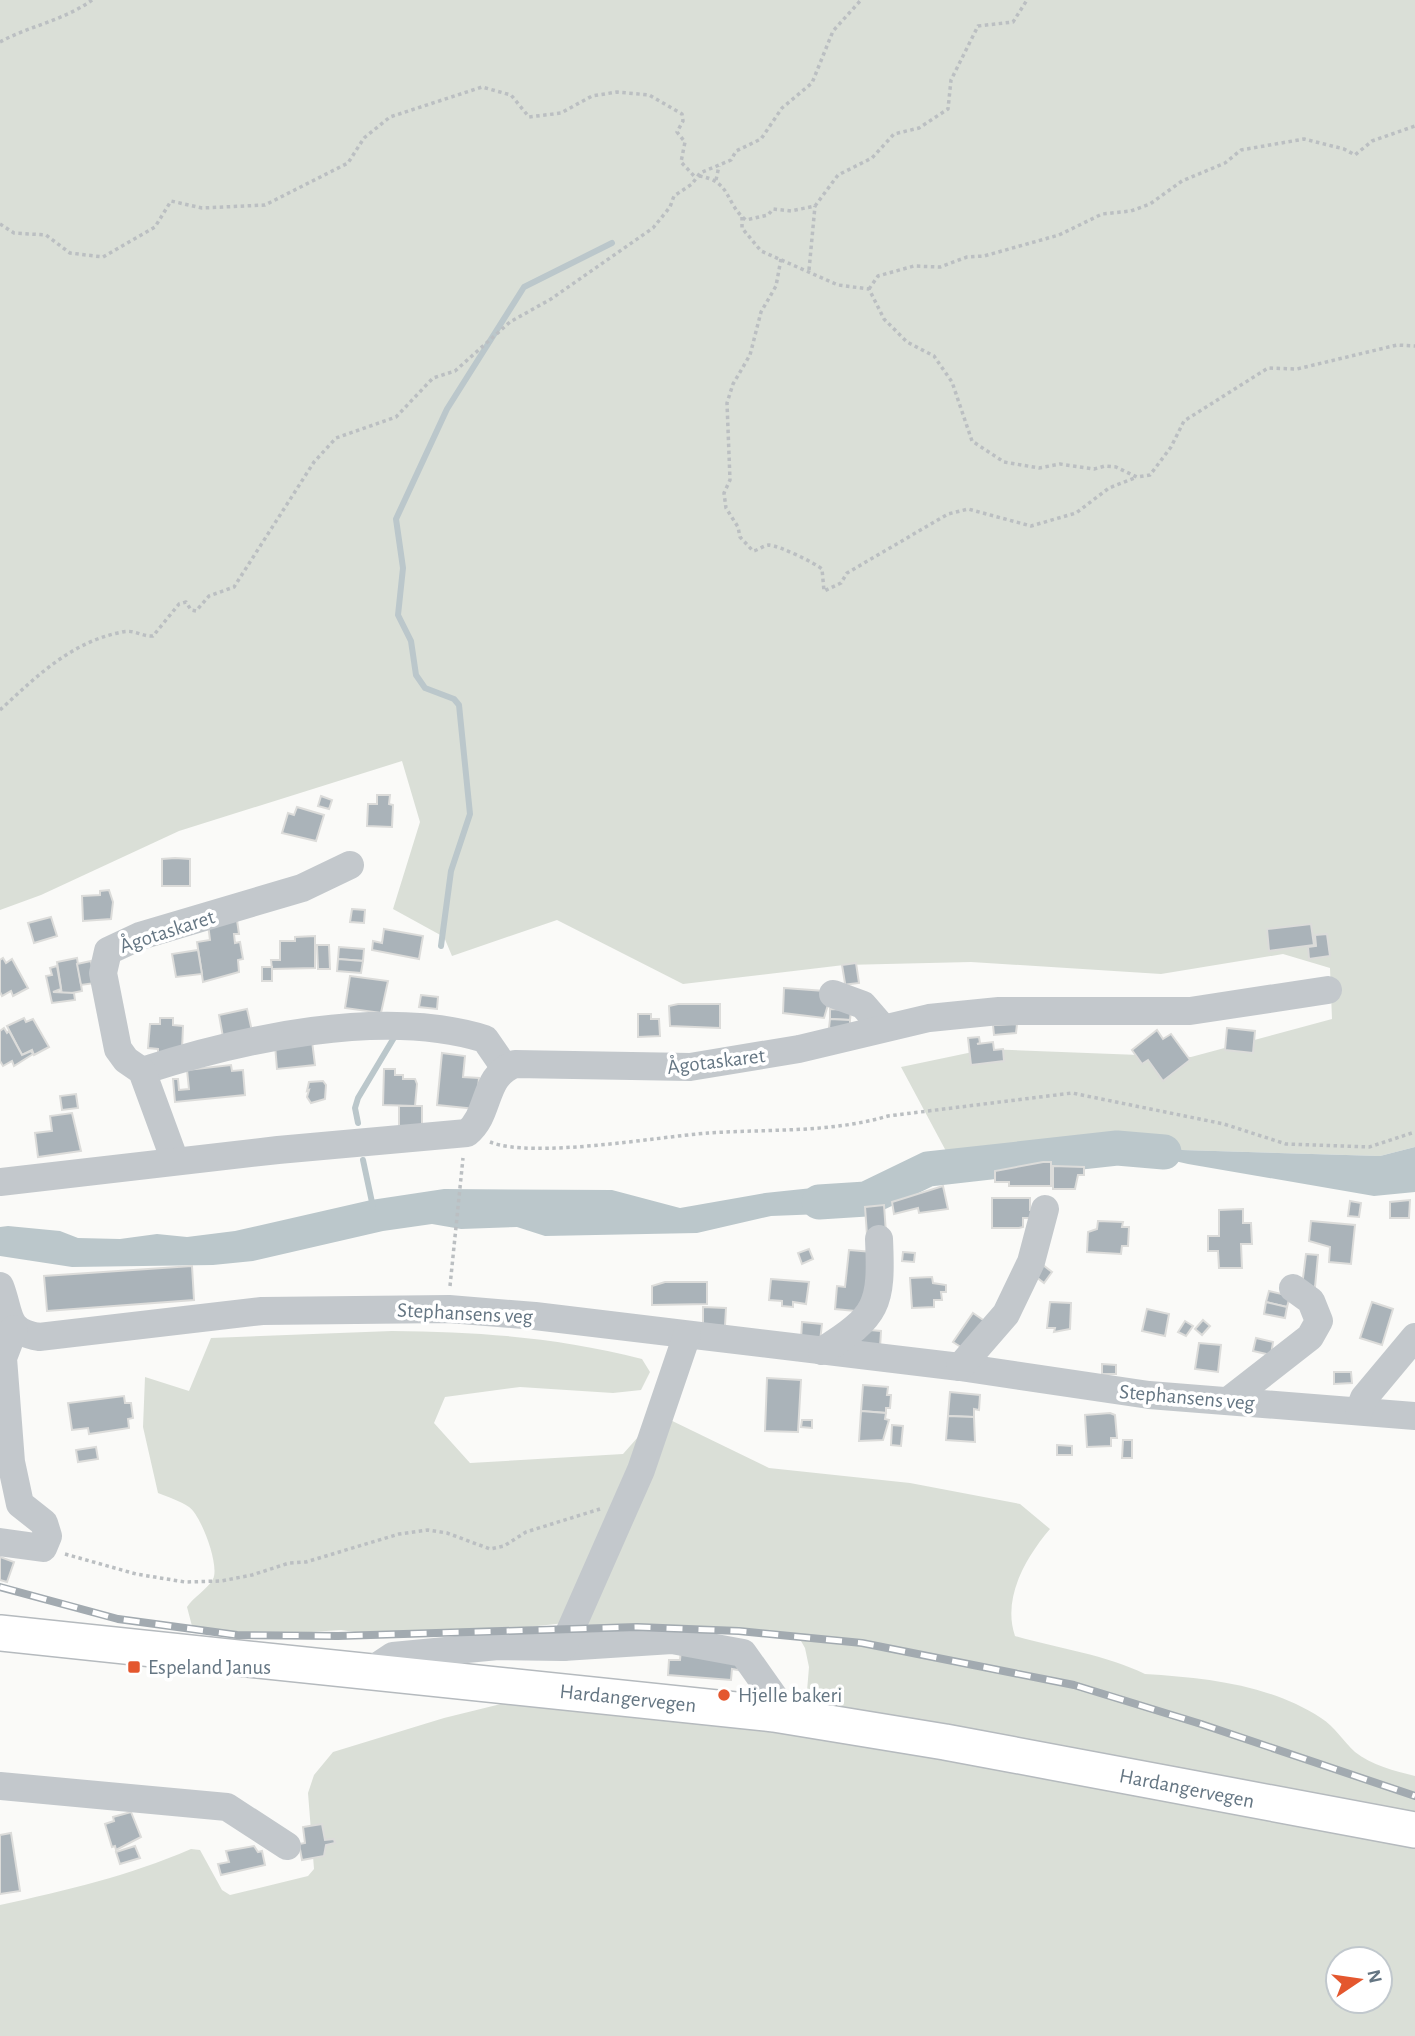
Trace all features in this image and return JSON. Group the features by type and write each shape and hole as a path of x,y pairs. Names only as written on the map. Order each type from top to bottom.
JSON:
{"main road":[{"name":"Hardangervegen","path":"0,1633 774,1714 945,1742 1415,1830"}],"street":[{"name":"Ågotaskaret","path":"175,1161 142,1071 126,1060 118,1049 103,973 108,951 140,936 302,888 350,865"},
{"name":"Ågotaskaret","path":"505,1068 524,1063 690,1067 799,1049 929,1018 999,1011 1109,1014 1190,1012 1328,990"},
{"path":"833,994 863,1005 883,1028"},
{"name":"Ågotaskaret","path":"1109,1014 1122,1023 1158,1026"},
{"path":"0,1182 175,1161 467,1133 475,1127 492,1083 505,1068 485,1040 405,1026 268,1037 202,1051 142,1071"},
{"path":"960,1367 1006,1314 1031,1262 1045,1209"},
{"path":"822,1351 870,1317 878,1295 879,1239"},
{"path":"0,1286 15,1329 3,1358 12,1462 19,1504 44,1523 48,1536 43,1548 0,1542"},
{"path":"1228,1401 1310,1337 1319,1321 1311,1301 1293,1288"},
{"name":"Stephansens veg","path":"15,1329 23,1334 39,1337 262,1311 449,1309 534,1316 960,1367 1126,1393 1415,1416"},
{"path":"563,1647 626,1507 687,1335"},
{"path":"1359,1411 1364,1398 1415,1337"},
{"path":"369,1672 393,1656 498,1646 563,1647 672,1640 743,1653 777,1701 774,1714"},
{"path":"0,1786 227,1807 287,1846"}],"path":[{"path":"0,43 19,31 80,8 92,0"},
{"path":"0,710 55,659 80,646 123,631 153,636 180,604 186,602 191,610 196,611 209,596 234,587 314,462 336,438 396,417 433,378 455,371 510,322 551,299 653,228 670,207 674,196 697,177 731,160 736,151 761,139 782,108 812,83 833,31 861,0"},
{"path":"809,271 816,206 838,175 872,158 894,134 919,128 948,109 951,80 978,26 1013,22 1027,0"},
{"path":"0,224 14,233 46,235 70,253 103,257 155,227 171,201 202,208 265,205 348,163 364,138 390,117 482,87 511,95 528,117 561,113 592,96 617,92 649,95 682,114 683,121 677,132 685,142 681,162 697,177 716,180 727,190 742,217 742,228 751,243 761,251 838,285 869,289"},
{"path":"869,289 878,276 908,267 940,267 967,257 984,256 1059,235 1102,214 1130,211 1150,204 1182,181 1225,163 1241,150 1304,139 1344,149 1354,155 1372,141 1415,126"},
{"path":"716,180 719,166"},
{"path":"742,217 746,220 768,215 773,209 790,211 816,206"},
{"path":"780,259 776,286 761,312 750,355 733,384 727,403 730,480 724,493 726,508 746,547 758,550 769,545 794,552 810,565 818,565 822,569 824,591 841,583 847,573 948,514 968,509 1031,526 1076,513 1109,488 1150,475 1171,447 1184,421 1268,368 1297,369 1397,345 1415,346"},
{"path":"869,289 884,319 907,342 934,356 946,374 972,441 1004,462 1039,468 1060,464 1094,469 1116,467 1137,477"},
{"path":"449,1309 458,1185 467,1133 502,1147 562,1147 698,1134 859,1124 914,1112 1072,1093 1224,1124 1286,1144 1369,1147 1415,1132"},
{"path":"43,1548 136,1574 185,1582 221,1581 319,1558 400,1534 428,1530 490,1549 504,1546 526,1532 583,1514 626,1507"}],"shaded area":[{"path":"0,0 1415,0 1415,1147 1380,1156 1117,1148 954,1166 901,1067 987,1049 1191,1057 1332,1019 1330,968 1283,954 1161,974 971,962 844,965 683,984 557,920 452,956 444,937 393,909 420,822 402,761 179,831 41,895 0,910"},
{"path":"1415,1147 1415,1192 1374,1196 1188,1164 1117,1148 1380,1156"},
{"path":"841,1185 866,1199 846,1209 822,1214 771,1216 697,1233 545,1236 517,1227 461,1229 432,1224 383,1231 253,1261 213,1265 72,1267 0,1256 0,1227 60,1231 78,1238 120,1239 157,1234 187,1237 235,1231 371,1200 444,1189 612,1190 680,1208 765,1193"},
{"path":"392,1331 487,1334 579,1345 642,1359 650,1372 641,1390 613,1393 520,1387 445,1397 434,1423 470,1463 623,1454 661,1411 660,1415 769,1468 910,1483 1020,1504 1050,1529 1025,1565 1014,1593 1012,1622 1015,1636 1098,1657 1145,1674 1214,1681 1280,1697 1321,1718 1361,1757 1415,1776 1415,2036 0,2036 0,1905 121,1875 191,1849 200,1850 222,1890 230,1895 308,1876 314,1869 308,1793 314,1775 333,1752 444,1718 509,1702 806,1703 809,1667 805,1648 801,1641 783,1632 751,1635 684,1625 623,1631 574,1622 463,1634 389,1637 341,1630 267,1635 200,1632 192,1626 187,1607 213,1579 212,1553 194,1512 182,1503 158,1493 143,1427 145,1377 189,1391 211,1338"}],"building":[{"path":"377,795 390,795 389,804 393,805 392,827 367,826 368,804 377,804"},
{"path":"321,796 332,800 329,809 318,806"},
{"path":"297,807 324,815 316,841 282,833 288,813 294,815"},
{"path":"162,859 190,859 190,886 162,886"},
{"path":"109,890 113,902 111,919 83,921 82,896 100,895 100,891"},
{"path":"352,909 365,910 364,923 350,922"},
{"path":"51,917 57,936 34,943 28,923"},
{"path":"237,920 239,934 234,934 235,943 240,942 243,959 238,960 239,972 203,982 197,942 210,940 208,924"},
{"path":"1311,924 1314,945 1269,951 1267,929"},
{"path":"384,929 423,936 419,959 372,950 373,941 382,943"},
{"path":"1327,934 1330,956 1309,959 1308,947 1316,946 1315,935"},
{"path":"315,936 315,968 272,969 271,960 280,960 280,941 295,941 295,937"},
{"path":"317,945 329,945 330,969 318,969"},
{"path":"339,947 364,949 363,961 338,959"},
{"path":"198,950 202,974 176,977 172,954"},
{"path":"3,958 6,963 12,959 28,988 13,996 11,991 2,996 0,992 0,960"},
{"path":"77,958 82,991 62,995 57,962"},
{"path":"338,959 363,961 361,973 337,971"},
{"path":"91,961 95,983 81,985 77,964"},
{"path":"856,963 859,983 842,985 845,983 842,965"},
{"path":"57,966 61,989 53,992 74,993 75,1000 52,1003 46,976 52,975 50,968"},
{"path":"262,967 272,967 272,981 262,981"},
{"path":"350,976 388,981 381,1013 345,1008"},
{"path":"784,988 825,991 830,998 824,1018 783,1013"},
{"path":"421,995 438,997 437,1009 419,1007"},
{"path":"720,1004 720,1028 670,1026 669,1006"},
{"path":"247,1009 252,1031 223,1037 219,1015"},
{"path":"830,1009 851,1010 850,1020 830,1019"},
{"path":"638,1014 651,1014 651,1019 659,1019 660,1036 638,1037"},
{"path":"24,1018 26,1022 33,1019 49,1047 34,1055 32,1050 22,1055 7,1026"},
{"path":"160,1018 173,1018 173,1025 183,1026 182,1050 158,1053 158,1049 148,1048 150,1024 160,1024"},
{"path":"830,1019 850,1020 850,1029 829,1028"},
{"path":"1017,1024 1016,1033 994,1035 993,1025"},
{"path":"4,1028 7,1033 9,1031 22,1055 31,1051 33,1054 14,1066 12,1061 3,1066 0,1061 0,1031"},
{"path":"1227,1028 1255,1031 1253,1053 1225,1050"},
{"path":"1157,1030 1163,1039 1171,1034 1190,1060 1163,1081 1148,1060 1142,1064 1132,1050"},
{"path":"979,1037 980,1043 977,1044 993,1042 994,1050 1003,1049 1004,1061 971,1065 968,1038"},
{"path":"312,1041 315,1065 277,1069 275,1045"},
{"path":"442,1053 465,1056 463,1077 479,1078 476,1109 437,1105"},
{"path":"231,1065 232,1071 243,1070 245,1095 175,1102 173,1079 178,1079 179,1090 189,1089 187,1070"},
{"path":"384,1069 395,1069 395,1075 403,1075 403,1079 415,1079 415,1106 383,1105"},
{"path":"323,1081 326,1085 325,1099 311,1103 307,1097 309,1082"},
{"path":"76,1094 78,1108 62,1110 60,1096"},
{"path":"399,1106 422,1106 422,1126 399,1126"},
{"path":"72,1113 81,1151 38,1157 35,1133 52,1131 50,1116"},
{"path":"1051,1162 1051,1186 1009,1186 1009,1182 995,1182 995,1171"},
{"path":"1053,1166 1084,1167 1084,1175 1078,1175 1075,1189 1053,1189"},
{"path":"943,1186 948,1209 919,1213 918,1208 894,1214 892,1202"},
{"path":"992,1198 1030,1198 1030,1210 1035,1210 1030,1218 1023,1218 1023,1227 992,1228"},
{"path":"1410,1200 1409,1218 1390,1218 1390,1202"},
{"path":"1350,1201 1361,1203 1359,1217 1348,1216"},
{"path":"884,1205 886,1233 867,1235 865,1207"},
{"path":"1243,1209 1243,1223 1251,1223 1252,1244 1241,1244 1242,1268 1219,1268 1218,1251 1208,1251 1208,1236 1219,1236 1219,1210"},
{"path":"1098,1221 1123,1222 1122,1227 1129,1227 1128,1246 1122,1246 1121,1254 1087,1252 1088,1232 1097,1229"},
{"path":"1311,1221 1355,1225 1351,1264 1329,1262 1330,1247 1309,1241"},
{"path":"809,1249 813,1259 802,1264 798,1253"},
{"path":"849,1250 873,1252 866,1312 835,1309 837,1286 845,1287"},
{"path":"903,1252 915,1253 914,1262 902,1261"},
{"path":"1306,1254 1318,1255 1315,1287 1302,1286"},
{"path":"1043,1265 1052,1272 1044,1283 1035,1276"},
{"path":"192,1266 194,1300 47,1311 44,1276"},
{"path":"932,1277 933,1283 946,1285 946,1292 941,1292 942,1300 934,1300 934,1307 912,1308 910,1278"},
{"path":"771,1279 809,1282 806,1304 793,1302 793,1307 782,1306 782,1301 769,1300"},
{"path":"665,1282 707,1282 707,1304 652,1305 652,1286"},
{"path":"1269,1291 1290,1296 1287,1307 1266,1302"},
{"path":"1050,1302 1071,1303 1070,1329 1054,1332 1055,1328 1047,1328"},
{"path":"1266,1302 1287,1307 1285,1318 1264,1314"},
{"path":"1372,1302 1393,1309 1382,1345 1360,1338"},
{"path":"703,1307 726,1308 725,1326 703,1325"},
{"path":"1147,1309 1169,1314 1165,1336 1142,1331"},
{"path":"973,1313 986,1322 964,1349 953,1342"},
{"path":"1203,1320 1210,1326 1202,1335 1195,1329"},
{"path":"1185,1321 1193,1326 1186,1336 1178,1332"},
{"path":"802,1322 822,1324 820,1341 801,1339"},
{"path":"870,1330 881,1331 880,1348 861,1346 859,1335"},
{"path":"1256,1338 1273,1342 1271,1355 1253,1351"},
{"path":"1199,1343 1221,1345 1218,1372 1195,1369"},
{"path":"1102,1364 1116,1365 1116,1374 1102,1374"},
{"path":"1334,1372 1351,1372 1352,1383 1334,1384"},
{"path":"767,1378 801,1380 798,1432 765,1431"},
{"path":"863,1385 888,1387 887,1395 891,1395 890,1408 886,1408 886,1413 861,1411"},
{"path":"950,1392 980,1395 979,1410 974,1409 974,1417 948,1416"},
{"path":"124,1396 125,1403 131,1403 133,1418 128,1419 129,1428 89,1434 88,1428 72,1430 68,1403"},
{"path":"861,1411 886,1413 885,1419 889,1420 883,1440 859,1441"},
{"path":"1085,1415 1115,1415 1117,1438 1111,1438 1111,1446 1087,1447"},
{"path":"948,1416 974,1417 975,1442 946,1440"},
{"path":"802,1420 812,1420 812,1428 801,1427"},
{"path":"892,1425 903,1426 901,1446 891,1445"},
{"path":"1123,1440 1132,1440 1132,1458 1122,1458"},
{"path":"1057,1445 1072,1446 1072,1455 1057,1455"},
{"path":"96,1447 98,1459 78,1462 76,1450"},
{"path":"0,1557 14,1562 7,1582 0,1580"},
{"path":"681,1650 739,1654 738,1670 732,1669 731,1680 668,1675 669,1660 680,1660"},
{"path":"131,1812 141,1837 116,1850 115,1846 112,1847 105,1824 114,1821 113,1817"},
{"path":"322,1824 325,1840 334,1839 335,1843 326,1845 324,1856 302,1860 299,1844 305,1843 303,1827"},
{"path":"11,1833 20,1891 0,1894 0,1835"},
{"path":"135,1846 140,1858 120,1864 116,1852"},
{"path":"254,1846 258,1852 262,1851 265,1865 221,1875 218,1864 229,1862 226,1851"}],"waterway":[{"path":"441,946 451,871 470,814 459,705 454,699 425,688 416,675 411,641 398,615 403,568 396,519 447,409 524,287 612,243"},
{"path":"358,1123 355,1108 358,1098 395,1036"},
{"path":"819,1202 866,1199 928,1169 1117,1148 1164,1152"},
{"path":"363,1160 373,1207"}],"railway":[{"path":"0,1587 118,1619 237,1635 338,1636 637,1627 739,1631 862,1643 1074,1685 1201,1724 1415,1796"}],"place":[{"name":"Espeland Janus","path":"134,1667"},
{"name":"Hjelle bakeri","path":"724,1695"}]}
